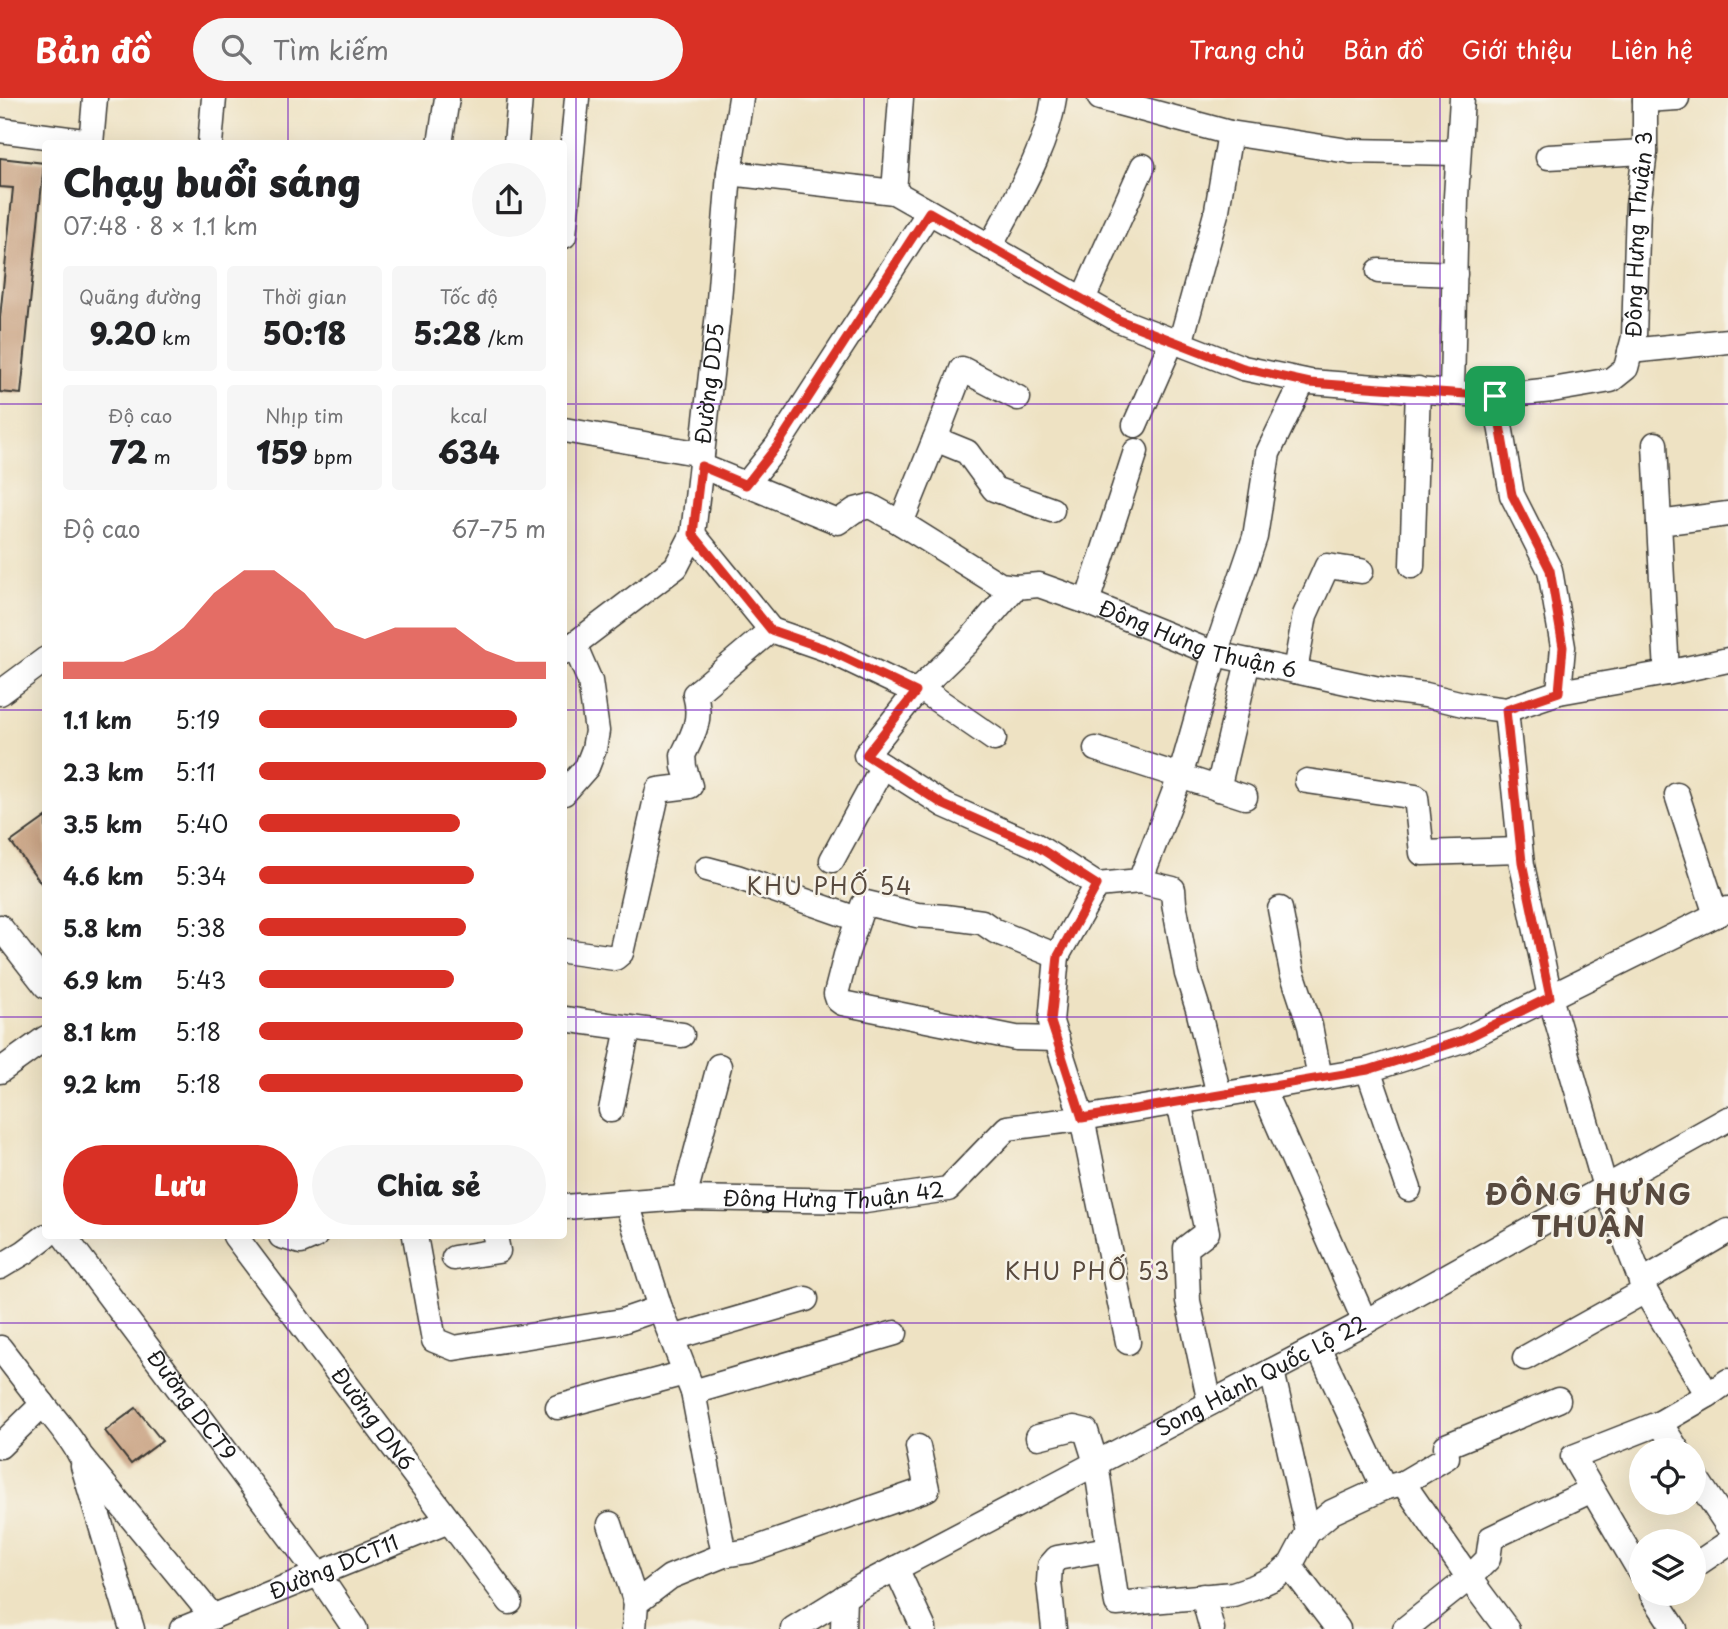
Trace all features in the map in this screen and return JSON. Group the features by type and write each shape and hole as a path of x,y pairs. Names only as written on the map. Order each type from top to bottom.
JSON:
{"street":[{"path":"91,140 95,98"},
{"path":"210,140 214,98"},
{"path":"441,140 447,98"},
{"path":"516,140 520,98"},
{"path":"567,204 577,98"},
{"name":"Đường DD5","path":"569,648 677,567 693,534 718,313 729,173 741,98"},
{"path":"894,192 901,98"},
{"path":"990,247 1031,167 1052,116 1055,98"},
{"path":"1100,98 1230,132 1346,150 1458,153"},
{"path":"1452,393 1456,197 1462,98"},
{"path":"1645,99 1676,98"},
{"name":"Đông Hưng Thuận 3","path":"1628,359 1634,337 1645,99"},
{"path":"0,130 70,140"},
{"path":"1135,425 1176,342 1217,211 1230,132"},
{"path":"1548,157 1644,152"},
{"path":"1083,299 1143,166"},
{"path":"729,173 894,192 1119,320 1243,368 1303,381 1495,396 1611,380 1628,359 1728,341"},
{"path":"746,485 791,426 929,212"},
{"path":"1379,271 1455,274"},
{"path":"901,523 962,369 1018,398"},
{"path":"1140,881 1180,777 1215,654 1255,537 1268,453 1303,381"},
{"path":"1412,566 1418,389"},
{"path":"1495,396 1512,495 1550,570 1563,647 1559,692"},
{"name":"Đông Hưng Thuận 6","path":"567,431 702,460 746,485 838,522 855,510 870,506 1000,585 1039,585 1215,654 1379,689 1506,710 1559,692 1728,660"},
{"path":"936,439 967,452 994,489 1052,510"},
{"path":"1655,444 1667,673"},
{"path":"1087,602 1136,451"},
{"path":"1659,523 1728,514"},
{"path":"693,534 771,630 826,649 918,690 995,738"},
{"path":"1296,671 1305,615 1327,566 1361,571"},
{"path":"832,860 875,760 918,690 968,642 1015,587"},
{"path":"567,951 615,958 621,953 658,790 690,786 683,755 698,719 695,694 771,630"},
{"path":"567,790 587,767 597,731 590,681 569,648"},
{"path":"1218,789 1248,661"},
{"path":"0,693 42,662"},
{"path":"1506,710 1520,850 1550,997 1605,1187 1643,1286 1718,1388 1660,1423 1573,1457 1629,1553"},
{"path":"1096,749 1245,797"},
{"path":"875,760 944,805 1035,845 1097,885 1140,881 1173,888 1186,974 1198,1009 1219,1095"},
{"path":"1307,781 1416,797 1422,853 1520,850"},
{"path":"1677,795 1722,912"},
{"path":"707,869 857,919"},
{"path":"1097,885 1058,956 1051,1022 1082,1118 1128,1342"},
{"path":"1057,1039 1016,1038 842,1003 836,994 857,919 866,903 917,915 982,922 995,931 1058,956"},
{"path":"1280,909 1292,972 1310,1026 1320,1078"},
{"name":"Đông Hưng Thuận 42","path":"567,1207 684,1198 865,1201 948,1189 1007,1128 1368,1070 1463,1040 1722,912"},
{"path":"0,926 42,981"},
{"path":"567,1019 682,1035"},
{"path":"611,1110 628,1028"},
{"path":"0,1071 42,1041"},
{"path":"684,1198 719,1066"},
{"path":"1368,1070 1409,1189"},
{"path":"1262,1088 1365,1322"},
{"path":"1179,1102 1207,1231 1186,1248 1188,1301 1210,1404"},
{"name":"Song Hành Quốc Lộ 22","path":"793,1629 896,1568 1365,1322 1728,1119"},
{"path":"627,1203 660,1308 689,1382 724,1555"},
{"path":"1525,1358 1728,1231"},
{"path":"0,1267 42,1239"},
{"name":"Đường DCT9","path":"66,1239 318,1574 346,1624"},
{"name":"Đường DN6","path":"237,1239 510,1602"},
{"path":"416,1239 434,1340 454,1348 622,1321 660,1308"},
{"path":"454,1258 498,1251 496,1239"},
{"path":"672,1338 806,1299"},
{"path":"558,1407 689,1382 895,1333"},
{"path":"1318,1347 1394,1486 1507,1629"},
{"path":"0,1348 73,1442 196,1625"},
{"path":"1272,1371 1308,1532"},
{"path":"1038,1437 1074,1427 1086,1430 1096,1463 1117,1604 1233,1594 1276,1577 1290,1566 1308,1532 1332,1512 1394,1486 1447,1457 1446,1446 1558,1400"},
{"path":"0,1446 43,1404"},
{"path":"1660,1423 1670,1438"},
{"path":"636,1603 670,1577 724,1555 749,1551 926,1489 918,1447"},
{"path":"80,1455 132,1629"},
{"path":"1405,1629 1469,1578 1488,1559 1491,1538 1592,1490"},
{"path":"1706,1493 1728,1526"},
{"name":"Đường DCT11","path":"196,1625 449,1521"},
{"path":"610,1524 636,1603 634,1629"},
{"path":"1706,1558 1728,1544"},
{"path":"1054,1629 1050,1566 1057,1558 1108,1549"},
{"path":"1290,1566 1338,1629"},
{"path":"896,1568 924,1629"},
{"path":"844,1597 844,1629"},
{"path":"1203,1597 1212,1629"},
{"path":"1661,1606 1675,1629"}],"building":[{"path":"0,158 42,163 21,394 0,392 0,318 13,188 0,187"},
{"path":"42,820 42,885 11,842"},
{"path":"136,1408 162,1441 131,1464 105,1431"}],"district":[{"name":"KHU PHỐ 54","path":"830,887"},
{"name":"ĐÔNG HƯNG THUẬN","path":"1589,1211"},
{"name":"KHU PHỐ 53","path":"1088,1272"}],"route":[{"path":"929,212 1119,320 1243,368 1310,383 1495,396 1512,495 1550,570 1563,647 1559,692 1506,710 1522,862 1550,997 1463,1040 1368,1070 1082,1118 1051,1022 1058,956 1097,885 1035,845 944,805 866,755 916,692 826,649 771,630 693,534 701,466 746,485 777,446 929,212"}]}
